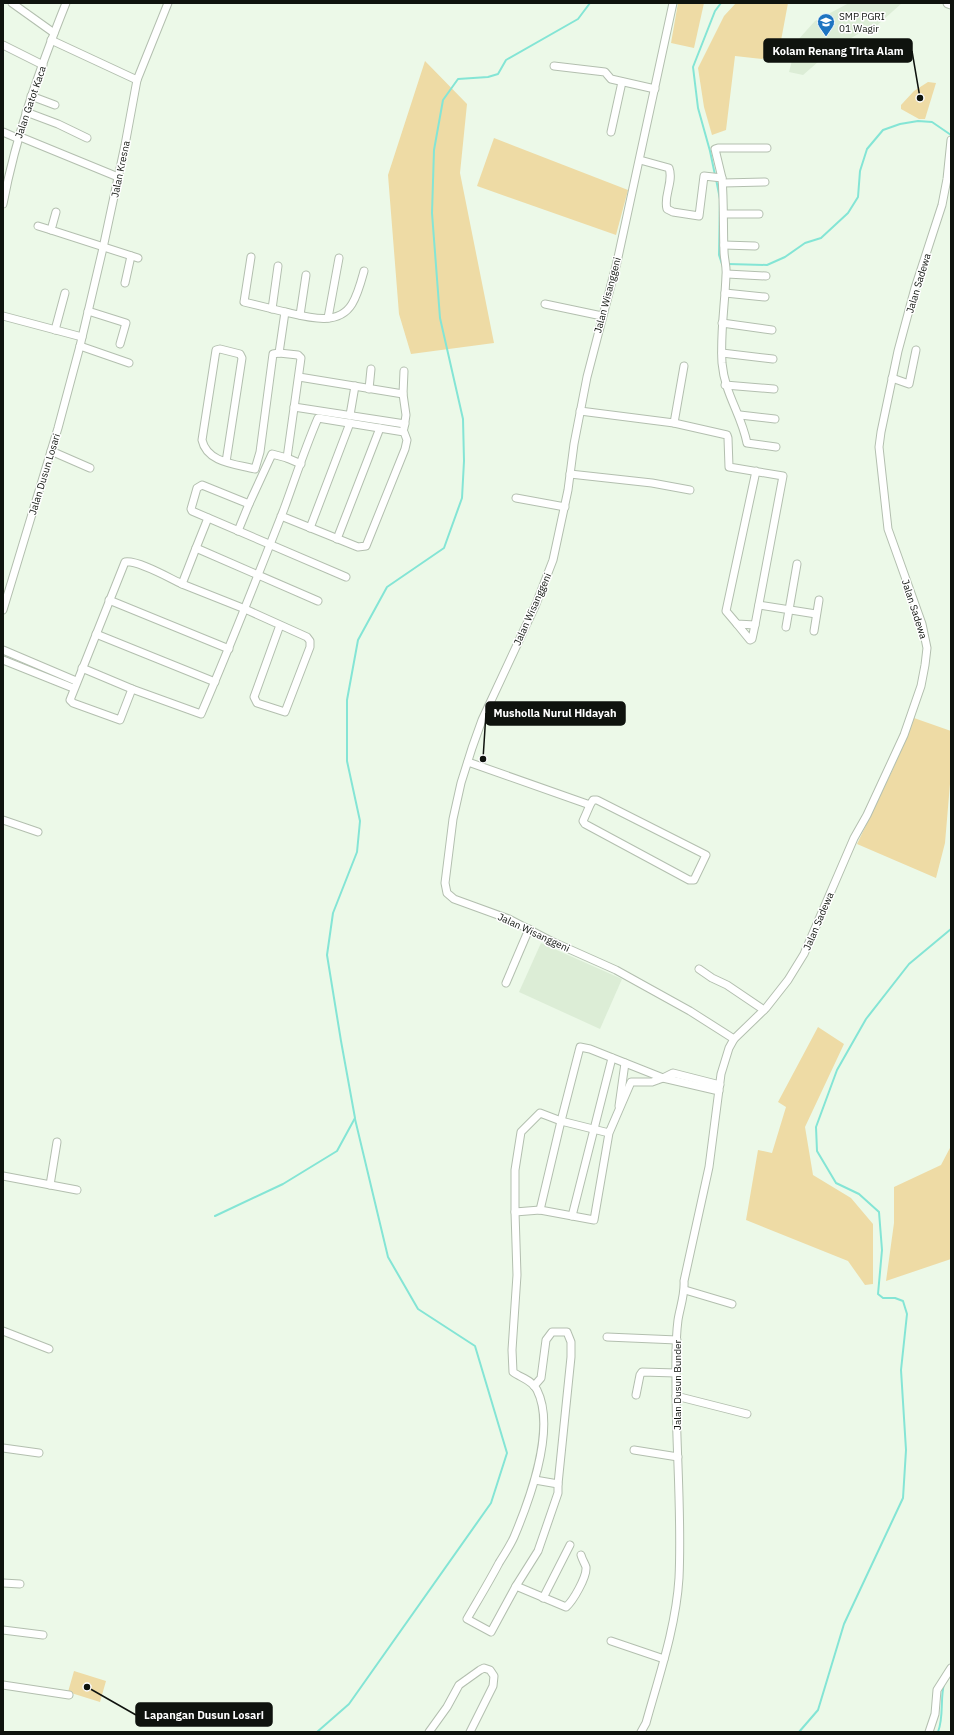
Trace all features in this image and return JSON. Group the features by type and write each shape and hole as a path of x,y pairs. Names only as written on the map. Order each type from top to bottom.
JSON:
{"street":[{"path":"12,3 53,37 137,80"},
{"name":"Jalan Gatot Kaca","path":"3,204 18,137 42,65 66,3"},
{"name":"Jalan Kresna","path":"82,337 118,178 137,80 168,3"},
{"name":"Jalan Wisanggeni","path":"673,3 617,262 591,356 554,560 482,720 468,762 453,819 445,873 445,889 450,897 454,899 493,912 623,974 690,1011 734,1039"},
{"path":"3,45 42,65"},
{"path":"554,66 605,72 610,79 655,89"},
{"path":"611,132 622,82"},
{"path":"31,96 55,105"},
{"path":"26,112 58,124 87,138"},
{"path":"3,132 118,178"},
{"name":"Jalan Sadewa","path":"734,1039 764,1010 788,980 804,954 854,838 867,814 904,735 916,703 925,665 927,648 922,624 894,548 885,509 879,447 892,378 915,288 942,205 951,141"},
{"path":"767,148 715,149 721,180 724,214 724,254 726,271 722,323 722,353 725,385 729,397 740,415 747,443 776,447"},
{"path":"640,160 669,168 671,174 666,204 667,209 672,212 699,216 704,176 721,180 765,182"},
{"path":"51,230 56,212"},
{"path":"724,214 760,214"},
{"path":"38,226 135,257 125,283"},
{"path":"724,246 755,246"},
{"path":"251,257 244,302 319,319 342,314 352,305 364,271"},
{"path":"328,318 338,258"},
{"path":"272,309 278,266"},
{"path":"726,271 766,276"},
{"path":"300,315 306,275"},
{"path":"725,292 765,297"},
{"path":"55,330 65,293"},
{"path":"545,304 602,316"},
{"path":"88,311 126,323 120,344"},
{"path":"278,353 285,312"},
{"path":"3,316 82,337"},
{"path":"722,323 772,330"},
{"name":"Jalan Dusun Losari","path":"3,610 51,451 82,337"},
{"path":"80,346 129,363"},
{"path":"226,462 242,358 240,354 220,348 216,350 202,440 207,452 213,457 226,462 263,472"},
{"path":"892,378 910,384 916,350"},
{"path":"255,469 260,452 273,354 278,353 300,356 299,377 288,458"},
{"path":"722,353 773,359"},
{"path":"674,423 684,366"},
{"path":"370,389 372,369"},
{"path":"281,516 337,540 358,547 366,546 406,445 407,440 404,432 406,404 403,394 404,371"},
{"path":"299,377 403,394"},
{"path":"725,385 774,389"},
{"path":"310,528 350,419 355,386"},
{"path":"294,407 350,419 380,428 404,432"},
{"path":"580,411 674,423 726,435 728,438 729,467 783,476 784,481 755,625 752,639 750,640 726,611 756,472"},
{"path":"740,415 774,419"},
{"path":"82,668 201,714 245,609 318,418 350,419 405,424"},
{"path":"337,540 380,428"},
{"path":"51,451 90,468"},
{"path":"260,452 288,458 301,464"},
{"path":"238,531 272,454"},
{"path":"570,474 652,483 690,490"},
{"path":"249,504 200,485 197,488 191,509 192,511 269,546 346,577"},
{"path":"516,498 565,506"},
{"path":"182,584 208,518"},
{"path":"196,548 318,600"},
{"path":"132,688 120,720 71,702 70,697 124,564 127,562 142,566 182,584 245,609 307,637 310,644 285,712 257,703 254,699 255,692 280,625"},
{"path":"786,627 797,564"},
{"path":"109,600 229,649"},
{"path":"814,631 819,600"},
{"path":"759,605 816,614"},
{"path":"737,624 755,625"},
{"path":"96,634 215,682"},
{"path":"3,650 76,681"},
{"path":"3,660 73,688"},
{"path":"468,762 590,805"},
{"path":"593,800 597,800 706,855 694,880 689,880 585,824 583,821 590,805 593,800"},
{"path":"3,820 38,832"},
{"path":"506,983 529,929"},
{"path":"699,969 712,978 727,985 764,1010"},
{"name":"Jalan Dusun Bunder","path":"641,1732 646,1723 664,1659 675,1610 678,1579 680,1509 676,1374 678,1320 685,1290 684,1281 709,1167 719,1088 726,1056 734,1039"},
{"path":"540,1210 580,1047 664,1078"},
{"path":"572,1216 612,1058"},
{"path":"618,1113 620,1087 625,1063"},
{"path":"620,1087 631,1082 652,1082 664,1078 672,1073 719,1088"},
{"path":"515,1212 540,1210 594,1220 609,1133 631,1082"},
{"path":"534,1386 541,1378 546,1340 552,1332 567,1332 571,1342 572,1357 558,1493 538,1551 516,1586 491,1632 467,1619 514,1538 535,1480 543,1441 544,1412 534,1386 532,1382 519,1377 513,1372 512,1350 518,1275 515,1170 521,1132 540,1113 561,1121 609,1133"},
{"path":"50,1184 57,1142"},
{"path":"3,1176 77,1190"},
{"path":"685,1290 732,1304"},
{"path":"3,1331 48,1349"},
{"path":"607,1338 677,1340"},
{"path":"636,1395 642,1372 676,1374"},
{"path":"676,1396 747,1414"},
{"path":"3,1448 39,1454"},
{"path":"634,1450 678,1457"},
{"path":"535,1480 558,1484"},
{"path":"543,1598 570,1545"},
{"path":"516,1586 566,1607 571,1602 586,1568 581,1555"},
{"path":"3,1583 20,1584"},
{"path":"3,1630 43,1635"},
{"path":"611,1642 664,1659"},
{"path":"429,1732 447,1708 460,1685 484,1668 490,1670 494,1676 493,1686 473,1731"},
{"path":"929,1732 935,1714 937,1690 951,1668"},
{"path":"3,1685 69,1696"}],"shaded area":[{"path":"678,3 704,3 694,48 671,43"},
{"path":"736,3 788,3 780,46 762,59 735,56 726,130 712,135 704,107 698,68 724,16"},
{"name":"SMP PGRI 01 Wagir","path":"849,3 902,3 874,28 858,34 834,48 803,75 789,72 797,41 815,21"},
{"path":"425,61 467,104 460,173 494,343 411,354 399,314 388,175"},
{"path":"928,82 936,83 925,119 919,119 901,109 901,105 914,91"},
{"path":"494,138 628,190 616,235 477,186"},
{"path":"914,718 951,731 951,772 945,843 936,878 857,844 893,769"},
{"path":"541,943 622,979 600,1029 519,992"},
{"path":"818,1027 844,1044 805,1127 813,1175 851,1198 873,1224 873,1284 865,1285 848,1261 746,1220 758,1150 772,1153 786,1107 778,1102"},
{"path":"951,1146 951,1259 886,1281 894,1223 894,1187 941,1165"},
{"path":"74,1671 106,1681 100,1702 68,1692"}],"waterway":[{"path":"215,1216 283,1184 337,1151 355,1118 327,955 333,913 357,852 360,821 347,761 347,700 358,640 387,587 444,548 462,498 464,461 463,419 440,318 432,213 434,150 443,100 458,79 488,77 498,74 506,60 578,19 590,3"},
{"path":"715,175 698,108 693,67 715,11 721,3"},
{"path":"728,264 767,265 785,257 805,243 821,238 848,213 858,197 860,171 867,149 883,130 900,124 918,121 932,122 951,135"},
{"path":"716,179 720,199 719,255 722,264 724,264"},
{"path":"799,1732 818,1710 844,1624 903,1498 906,1450 901,1370 907,1314 903,1301 895,1298 883,1298 878,1294 882,1250 879,1212 859,1194 836,1183 817,1151 816,1127 837,1070 866,1019 909,964 951,929"},
{"path":"317,1732 349,1704 491,1503 507,1453 475,1346 418,1309 388,1257 355,1119"},
{"path":"938,1732 941,1720 944,1684"}],"place":[{"name":"SMP PGRI 01 Wagir","path":"826,37"},
{"name":"Kolam Renang Tirta Alam","path":"920,98"},
{"name":"Musholla Nurul Hidayah","path":"483,759"},
{"name":"Lapangan Dusun Losari","path":"87,1687"}]}
